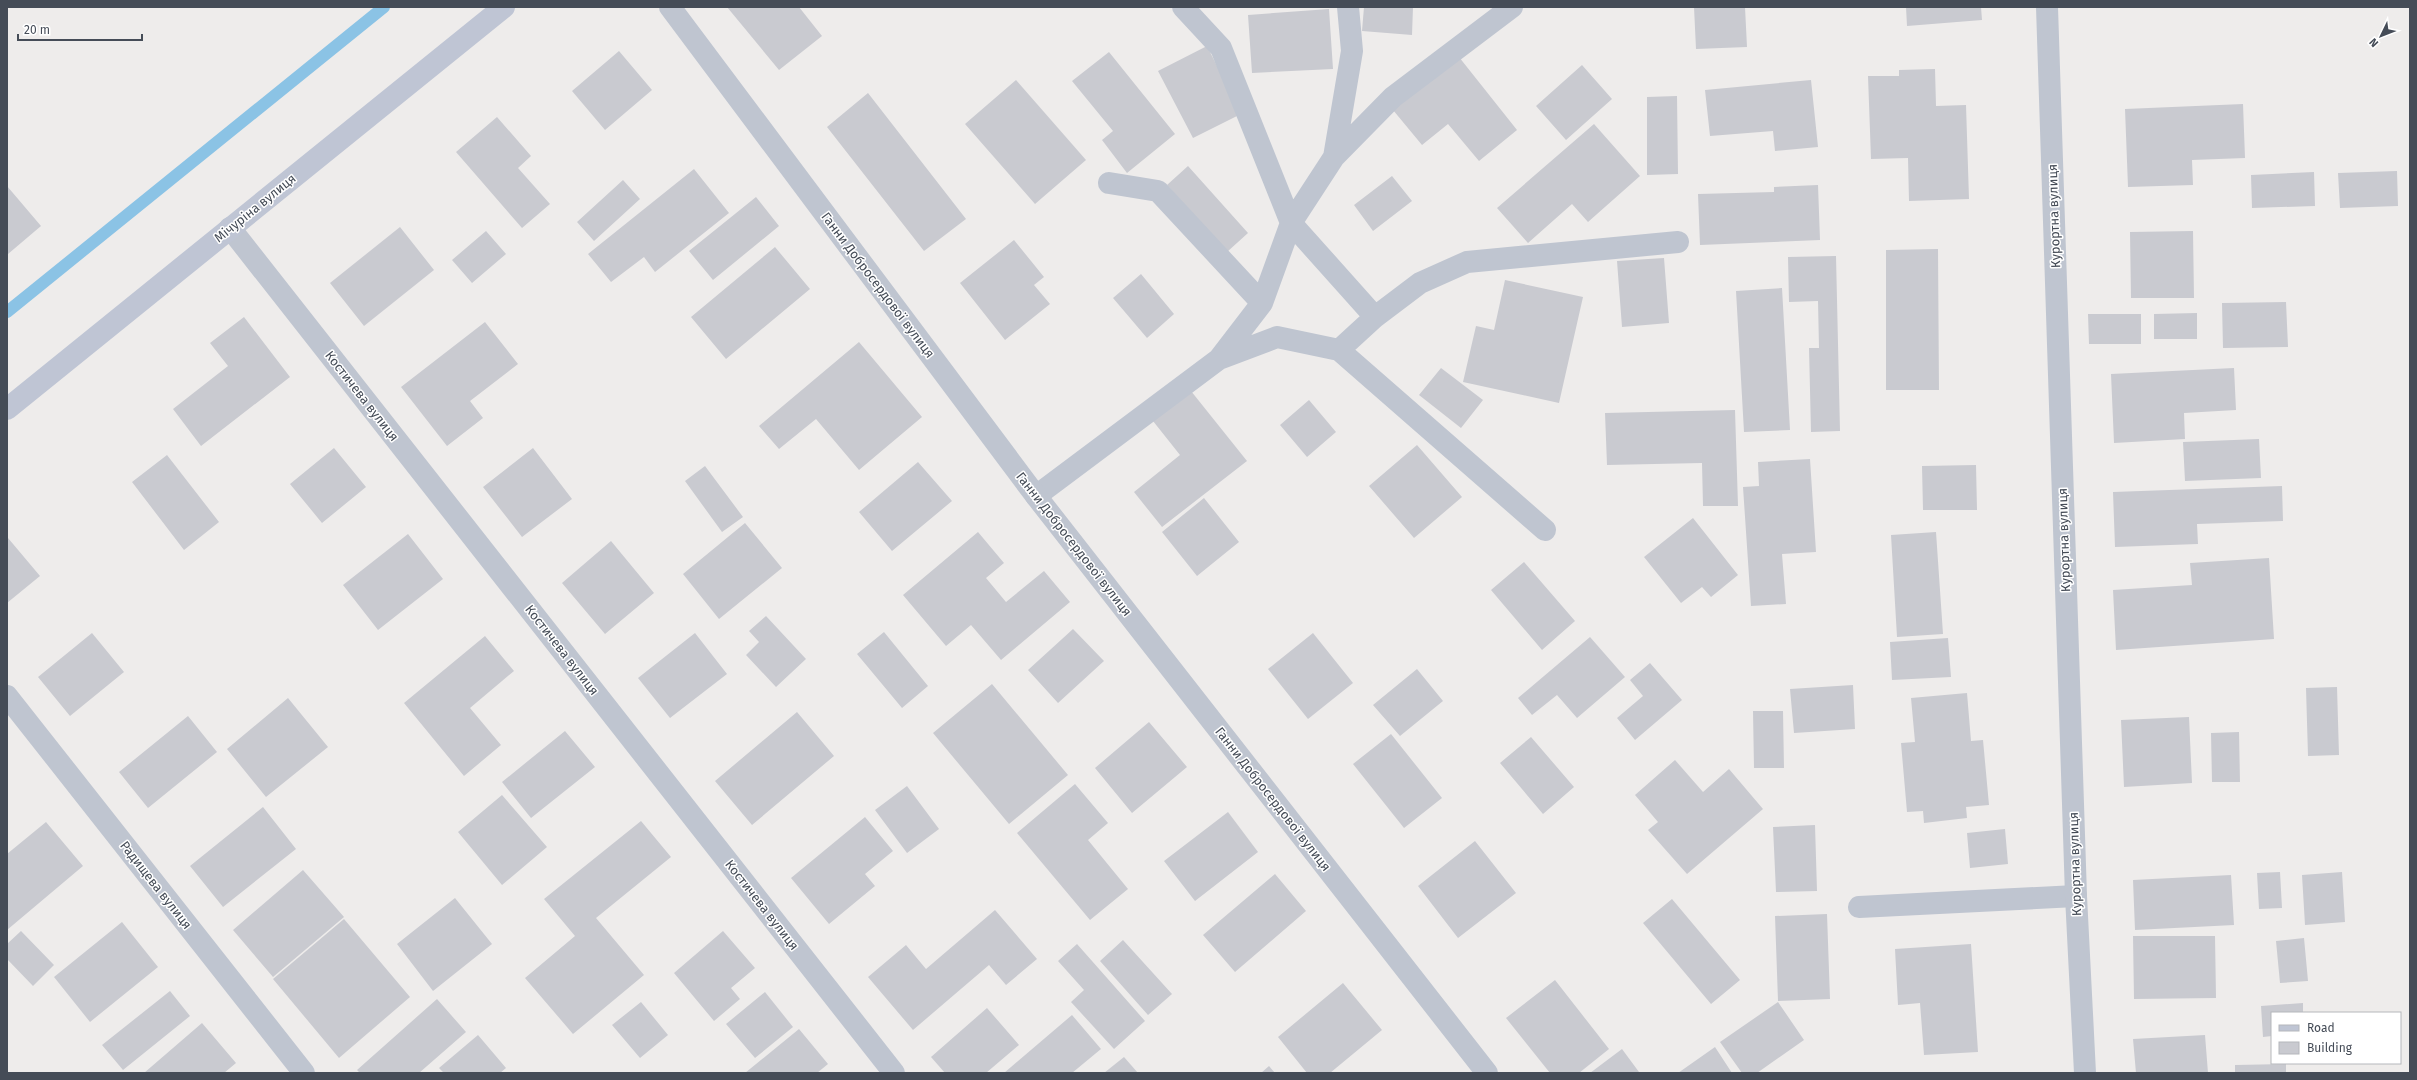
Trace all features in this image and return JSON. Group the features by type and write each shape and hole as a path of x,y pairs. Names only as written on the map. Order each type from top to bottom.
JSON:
{"street":[{"name":"Мічуріна вулиця","path":"7,409 504,7"},
{"name":"Ганни Добросердової вулиця","path":"670,7 1036,496 1487,1073"},
{"path":"1183,7 1221,48 1291,224 1375,317"},
{"path":"1334,158 1352,51 1348,7"},
{"path":"1220,359 1262,302 1291,224 1334,158 1393,97 1512,7"},
{"name":"Курортна вулиця","path":"2047,7 2076,896 2085,1073"},
{"path":"1109,183 1158,191 1262,302"},
{"name":"Костичева вулиця","path":"230,228 894,1073"},
{"path":"1339,350 1375,317 1420,282 1467,262 1678,242"},
{"path":"1036,496 1220,359 1277,338 1339,350 1545,530"},
{"name":"Радищева вулиця","path":"7,696 304,1073"},
{"path":"1859,907 2076,896"}],"building":[{"path":"727,7 799,7 822,36 779,70"},
{"path":"1364,7 1413,7 1412,35 1362,31"},
{"path":"1694,7 1745,7 1747,47 1696,49"},
{"path":"1906,7 1981,7 1982,20 1907,26"},
{"path":"1329,9 1333,69 1252,73 1248,15"},
{"path":"1207,46 1241,114 1193,138 1158,71"},
{"path":"619,51 652,90 605,130 572,91"},
{"path":"1109,52 1175,134 1127,173 1102,140 1113,131 1072,81"},
{"path":"1459,57 1517,130 1479,161 1448,124 1422,145 1393,110"},
{"path":"1582,65 1612,99 1566,140 1536,106"},
{"path":"1935,69 1936,106 1966,105 1969,199 1909,201 1908,158 1871,159 1868,76 1899,76 1899,70"},
{"path":"1016,80 1086,160 1035,204 965,124"},
{"path":"1811,80 1818,147 1775,151 1773,131 1710,136 1705,90"},
{"path":"868,93 966,219 924,251 827,127"},
{"path":"1677,96 1678,174 1647,175 1647,97"},
{"path":"2243,104 2245,158 2192,160 2193,185 2128,187 2125,109"},
{"path":"497,117 531,156 518,168 550,204 522,228 456,152"},
{"path":"1594,124 1640,176 1588,222 1572,204 1528,243 1497,208"},
{"path":"1188,166 1248,233 1227,252 1167,185"},
{"path":"694,169 729,213 655,272 644,257 611,282 588,254"},
{"path":"2397,171 2398,206 2340,208 2338,173"},
{"path":"2314,172 2315,206 2252,208 2251,175"},
{"path":"1392,176 1412,201 1373,231 1354,205"},
{"path":"623,180 640,199 594,241 577,222"},
{"path":"1818,185 1820,240 1700,245 1698,194 1774,192 1774,187"},
{"path":"7,186 41,226 8,254 7,253"},
{"path":"756,197 779,226 713,280 689,251"},
{"path":"400,227 434,270 364,326 330,283"},
{"path":"486,231 506,254 472,283 452,260"},
{"path":"2193,231 2194,298 2131,298 2130,232"},
{"path":"1014,240 1044,277 1034,285 1050,304 1005,340 960,283"},
{"path":"775,247 810,289 726,359 691,317"},
{"path":"1938,249 1939,390 1886,390 1886,250"},
{"path":"1836,256 1840,431 1811,432 1809,348 1819,348 1818,301 1789,302 1788,257"},
{"path":"1664,258 1669,323 1622,327 1617,261"},
{"path":"1141,274 1174,314 1147,338 1113,298"},
{"path":"1505,280 1583,297 1559,403 1463,382 1476,326 1494,330"},
{"path":"1782,288 1790,430 1744,432 1736,291"},
{"path":"2286,302 2288,347 2223,348 2222,303"},
{"path":"2197,313 2197,339 2154,339 2154,314"},
{"path":"2088,314 2141,314 2141,344 2089,344"},
{"path":"244,317 290,377 201,446 173,409 228,366 210,343"},
{"path":"485,322 518,364 470,401 483,418 447,446 401,387"},
{"path":"859,342 922,417 859,470 816,419 779,449 759,426"},
{"path":"1441,368 1483,400 1461,428 1419,395"},
{"path":"2234,368 2236,410 2184,413 2185,439 2114,443 2111,374"},
{"path":"1191,391 1247,461 1162,527 1134,492 1180,455 1153,421"},
{"path":"1309,400 1336,432 1307,457 1280,425"},
{"path":"1735,410 1738,506 1703,506 1702,463 1607,465 1605,413"},
{"path":"2259,439 2261,478 2185,481 2183,442"},
{"path":"1417,445 1462,497 1414,538 1369,486"},
{"path":"334,448 366,487 322,523 290,484"},
{"path":"533,448 572,499 522,537 483,487"},
{"path":"167,455 219,522 184,550 132,482"},
{"path":"1810,459 1816,552 1782,554 1786,604 1751,606 1743,487 1759,486 1758,462"},
{"path":"918,462 952,501 892,551 859,512"},
{"path":"1976,465 1977,510 1923,510 1922,466"},
{"path":"705,466 743,517 722,532 685,481"},
{"path":"2282,486 2283,521 2197,524 2198,544 2115,547 2113,492"},
{"path":"1204,498 1239,542 1197,576 1162,532"},
{"path":"1693,518 1738,575 1711,597 1702,587 1681,603 1644,557"},
{"path":"745,523 782,568 719,619 683,574"},
{"path":"978,532 1004,563 986,578 1006,602 1044,571 1070,602 1001,660 971,625 946,646 903,595"},
{"path":"1936,532 1943,634 1897,637 1891,535"},
{"path":"408,534 443,579 378,630 343,585"},
{"path":"8,538 40,576 7,603 7,539"},
{"path":"611,541 654,593 605,634 562,583"},
{"path":"2269,558 2274,639 2116,650 2113,590 2192,585 2190,563"},
{"path":"1524,562 1575,621 1542,650 1491,590"},
{"path":"766,616 806,659 776,687 746,655 759,642 749,631"},
{"path":"1073,629 1104,661 1058,703 1028,670"},
{"path":"884,632 928,686 902,708 857,654"},
{"path":"92,633 124,672 70,716 38,677"},
{"path":"695,633 727,674 670,718 638,678"},
{"path":"1313,633 1353,683 1308,719 1268,669"},
{"path":"485,636 514,671 470,708 501,745 464,776 404,703"},
{"path":"1590,637 1625,677 1577,718 1557,695 1532,715 1518,698"},
{"path":"1948,638 1951,677 1892,680 1890,642"},
{"path":"1650,663 1682,700 1635,740 1617,718 1643,696 1630,680"},
{"path":"1417,669 1443,701 1400,736 1373,705"},
{"path":"992,684 1068,775 1009,824 933,733"},
{"path":"1853,685 1855,729 1794,733 1790,689"},
{"path":"2337,687 2339,755 2308,756 2306,688"},
{"path":"1967,693 1971,741 1983,740 1989,805 1966,807 1967,818 1924,823 1923,811 1907,812 1901,743 1915,742 1911,698"},
{"path":"288,698 328,747 266,797 227,749"},
{"path":"1753,711 1783,711 1784,768 1754,768"},
{"path":"797,712 834,756 752,825 715,781"},
{"path":"188,716 217,752 148,808 119,772"},
{"path":"2189,717 2192,783 2124,787 2121,720"},
{"path":"1149,722 1187,767 1132,813 1095,768"},
{"path":"565,731 595,767 531,818 502,782"},
{"path":"2239,732 2240,782 2212,782 2211,733"},
{"path":"1391,734 1442,798 1404,828 1353,764"},
{"path":"1531,737 1574,787 1543,814 1500,763"},
{"path":"1675,760 1703,792 1729,769 1763,809 1687,874 1648,830 1658,822 1635,795"},
{"path":"1075,784 1108,823 1088,840 1128,889 1090,920 1017,833"},
{"path":"907,786 939,829 907,853 875,810"},
{"path":"502,795 547,847 502,885 458,832"},
{"path":"263,807 296,849 223,907 190,866"},
{"path":"1228,812 1258,852 1195,901 1164,861"},
{"path":"865,817 893,851 865,874 875,886 829,924 791,878"},
{"path":"641,821 671,857 596,918 644,975 573,1034 525,978 575,936 544,899"},
{"path":"46,822 83,866 7,930 7,854"},
{"path":"1815,825 1817,891 1776,892 1773,827"},
{"path":"2005,829 2008,864 1970,868 1967,833"},
{"path":"1475,841 1516,893 1458,938 1418,886"},
{"path":"303,870 344,917 273,977 233,930"},
{"path":"2280,872 2282,908 2259,909 2257,873"},
{"path":"2342,872 2345,922 2305,925 2302,875"},
{"path":"1275,874 1306,911 1235,972 1203,935"},
{"path":"2231,875 2234,925 2135,930 2133,880"},
{"path":"455,898 492,944 433,991 397,944"},
{"path":"1672,899 1740,980 1711,1004 1643,923"},
{"path":"995,910 1037,959 1006,985 989,965 913,1030 868,977 906,945 926,969"},
{"path":"1827,914 1830,999 1778,1001 1775,916"},
{"path":"344,919 410,997 339,1058 273,979"},
{"path":"122,922 158,967 90,1022 54,977"},
{"path":"21,931 54,965 33,986 7,959 7,944"},
{"path":"723,931 755,968 731,988 740,999 714,1021 674,973"},
{"path":"2133,936 2215,936 2216,998 2134,999"},
{"path":"2304,938 2308,981 2280,983 2276,941"},
{"path":"1123,940 1172,994 1148,1015 1100,961"},
{"path":"1077,944 1145,1021 1114,1049 1071,1002 1084,990 1058,961"},
{"path":"1971,944 1978,1052 1924,1055 1920,1003 1898,1005 1895,949"},
{"path":"1555,980 1609,1049 1579,1073 1550,1073 1506,1018"},
{"path":"1343,983 1382,1030 1330,1073 1307,1073 1278,1037"},
{"path":"170,991 190,1016 123,1070 102,1045"},
{"path":"765,992 793,1027 755,1058 726,1024"},
{"path":"437,999 466,1032 419,1073 360,1073 357,1070"},
{"path":"641,1002 668,1035 640,1058 612,1025"},
{"path":"1778,1002 1804,1040 1757,1073 1742,1073 1720,1042"},
{"path":"2303,1003 2303,1012 2271,1012 2271,1036 2263,1037 2261,1006"},
{"path":"987,1008 1019,1045 986,1073 945,1073 931,1057"},
{"path":"1072,1015 1101,1049 1072,1073 1004,1073"},
{"path":"202,1023 236,1063 224,1073 144,1073"},
{"path":"799,1029 828,1064 817,1073 745,1073"},
{"path":"478,1035 506,1068 500,1073 444,1073 439,1068"},
{"path":"2205,1035 2208,1073 2136,1073 2133,1039"},
{"path":"1715,1047 1732,1073 1678,1073"},
{"path":"1622,1049 1639,1072 1590,1073"},
{"path":"1124,1057 1138,1073 1104,1073"},
{"path":"2286,1064 2286,1073 2235,1073 2235,1065"},
{"path":"1269,1066 1275,1073 1261,1073"}],"waterway":[{"path":"7,312 384,7"}]}
